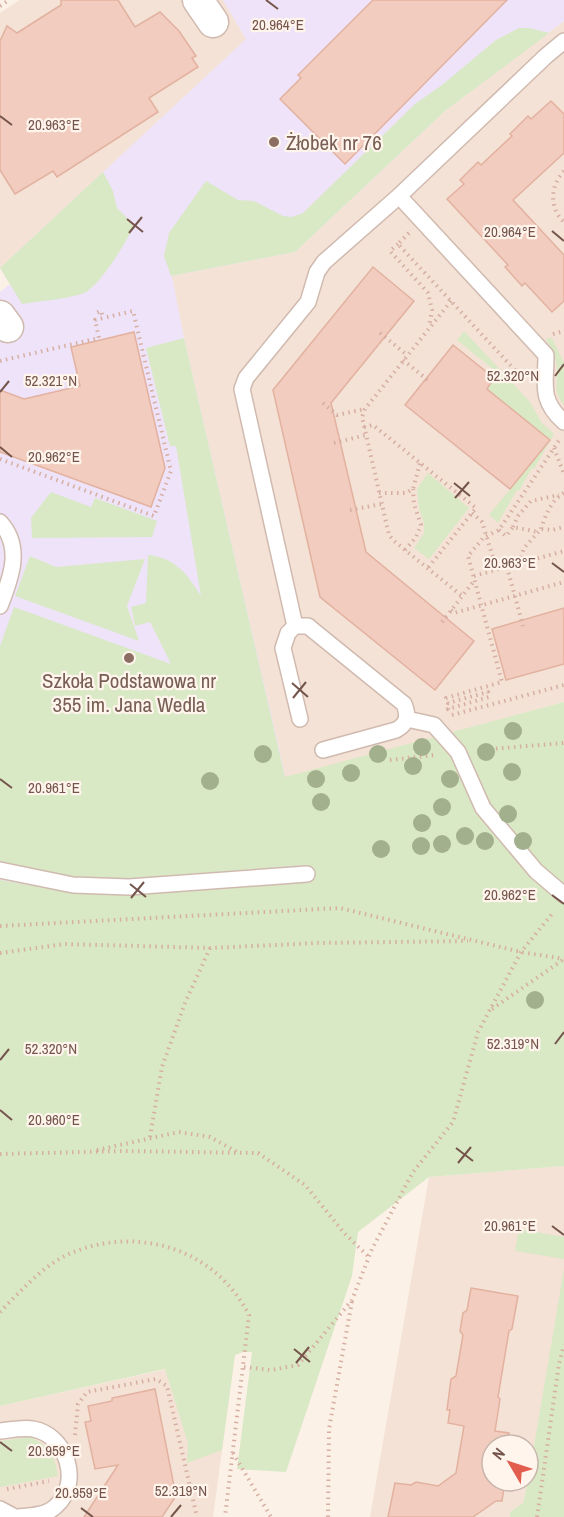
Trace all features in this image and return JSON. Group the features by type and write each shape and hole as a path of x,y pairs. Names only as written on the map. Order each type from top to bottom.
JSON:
{"lane":[{"path":"295,626 242,389 246,378 308,302 317,272 324,262 399,196 564,41"},
{"path":"399,196 546,355 544,386 547,400 563,429"},
{"path":"0,522 7,529 14,551 12,575 0,606"},
{"path":"300,719 283,648 288,633 295,626 308,626 404,704 407,711 407,719 402,727 396,730 323,750"},
{"path":"407,719 434,725 458,752 483,808 536,871 564,895"},
{"path":"0,870 73,885 129,887 307,874"},
{"path":"0,1431 33,1429 51,1437 64,1453 70,1469 68,1487 56,1507 37,1516 16,1517 0,1509"}],"path":[{"path":"0,6 9,0"},
{"path":"564,171 554,187 553,199 555,210 564,222"},
{"path":"398,244 390,251 428,293 431,300 429,328"},
{"path":"451,301 365,409 362,417 389,535 462,596"},
{"path":"0,361 99,338 94,320 133,310 171,471 154,516 0,459"},
{"path":"96,313 101,311 103,318"},
{"path":"380,333 407,355"},
{"path":"403,360 430,382"},
{"path":"323,403 338,414 365,409"},
{"path":"364,427 373,425 476,508 428,569"},
{"path":"563,429 554,448 499,530 487,535 468,556 502,682 446,698 448,703 488,692 489,697 448,708 450,716 564,685"},
{"path":"334,443 366,435"},
{"path":"554,448 564,474"},
{"path":"405,550 416,537 421,525 414,504 413,489 420,463"},
{"path":"379,493 406,493 413,489"},
{"path":"499,530 506,536 518,516 531,501 564,493"},
{"path":"523,494 531,501"},
{"path":"519,563 524,548 539,530 559,495"},
{"path":"350,510 382,504"},
{"path":"472,513 482,522 498,570"},
{"path":"513,527 539,530 564,527"},
{"path":"442,622 474,578 564,551"},
{"path":"507,567 524,626"},
{"path":"451,610 454,613 564,582"},
{"path":"0,926 340,908 521,952 564,959"},
{"path":"328,1517 329,1429 352,1300 369,1257 413,1172 453,1122 478,1032 489,1011 521,952 552,914 558,912"},
{"path":"0,953 65,944 210,948 318,943 475,941"},
{"path":"150,1137 162,1066 185,1003 210,948"},
{"path":"489,1011 564,959"},
{"path":"91,1152 179,1132 210,1137 240,1153"},
{"path":"0,1154 258,1153 305,1185 345,1234 369,1257"},
{"path":"0,1312 41,1272 70,1253 113,1243 140,1241 163,1245 210,1267 240,1298 249,1315 225,1517"},
{"path":"244,1367 271,1370 298,1365 352,1300"},
{"path":"537,1517 559,1364 564,1345"},
{"path":"74,1443 78,1404 87,1392 156,1379 167,1386 197,1517"},
{"path":"233,1453 271,1517"},
{"path":"0,1491 70,1478"},
{"path":"226,1508 231,1517"}],"shaded area":[{"path":"20,0 223,0 247,39 0,268 0,13"},
{"path":"223,0 564,0 564,21 445,111 295,252 172,276 184,338 312,891 0,909 0,292 10,284 0,268 246,39"},
{"path":"564,21 564,702 285,778 171,276 295,252 445,111"},
{"path":"564,1166 564,1321 539,1433 480,1433 480,1493 525,1493 520,1517 370,1517 429,1177"},
{"path":"235,1354 213,1517 0,1517 0,1406"}],"green space":[{"path":"519,28 549,33 445,111 295,252 171,276 164,256 169,233 206,181 238,200 254,201 283,216 292,217 303,213 415,104 442,85 496,40"},
{"path":"103,172 113,191 117,208 134,225 126,241 105,273 84,293 22,304 0,268"},
{"path":"464,331 530,402 542,423 554,434 498,523 489,515 550,440 487,389 498,373 457,340"},
{"path":"184,338 285,777 564,702 564,1166 429,1177 358,1232 352,1276 286,1472 237,1469 252,1352 235,1355 222,1450 187,1463 188,1443 165,1369 0,1406 0,880 75,893 112,895 310,882 307,865 126,879 89,879 0,864 0,646 14,607 171,664 150,622 135,626 131,607 146,603 148,555 174,564 191,581 201,596 176,446 170,446 146,348"},
{"path":"552,338 564,363 564,405 556,387 556,364 546,340"},
{"path":"428,473 469,508 429,559 414,548 424,533 417,489"},
{"path":"51,492 91,507 95,498 157,521 152,537 32,538 31,518"},
{"path":"30,556 56,567 145,559 127,606 139,641 15,596"},
{"path":"519,1229 564,1237 564,1259 515,1251"},
{"path":"564,1269 564,1517 510,1517 510,1512 523,1503 525,1493 540,1493 540,1433 536,1433"},
{"path":"31,1437 51,1452 58,1476 0,1487 0,1441"}],"building":[{"path":"61,0 118,0 135,27 160,12 179,31 196,56 192,58 198,67 149,98 158,112 57,177 53,171 15,194 0,170 0,41 7,26 17,33 61,5"},
{"path":"373,0 507,0 345,164 280,99 301,78 298,75"},
{"path":"551,101 564,114 564,153 513,200 564,255 564,301 552,312 525,283 522,286 505,267 508,265 447,199 464,184 460,180 478,162 481,165 512,136 510,134 528,116 531,119"},
{"path":"373,267 414,301 331,403 366,552 474,641 435,690 320,597 273,390"},
{"path":"134,332 165,468 151,507 0,452 0,390 24,399 80,386 71,347"},
{"path":"453,345 494,378 487,389 550,440 510,489 405,405"},
{"path":"564,608 564,664 506,680 492,629"},
{"path":"471,1288 518,1296 512,1329 509,1331 495,1431 509,1433 480,1433 480,1493 503,1493 502,1501 496,1501 473,1517 388,1517 395,1483 411,1485 416,1482 438,1486 456,1473 464,1426 448,1423 450,1410 447,1410 451,1379 456,1376 463,1335 460,1331 463,1313 467,1310"},
{"path":"155,1389 176,1496 162,1517 84,1517 118,1465 95,1469 85,1422 91,1421 88,1406 112,1401 112,1398"}],"place":[{"name":"Żłobek nr 76","path":"274,142"},
{"name":"Szkoła Podstawowa nr 355 im. Jana Wedla","path":"129,658"}]}
